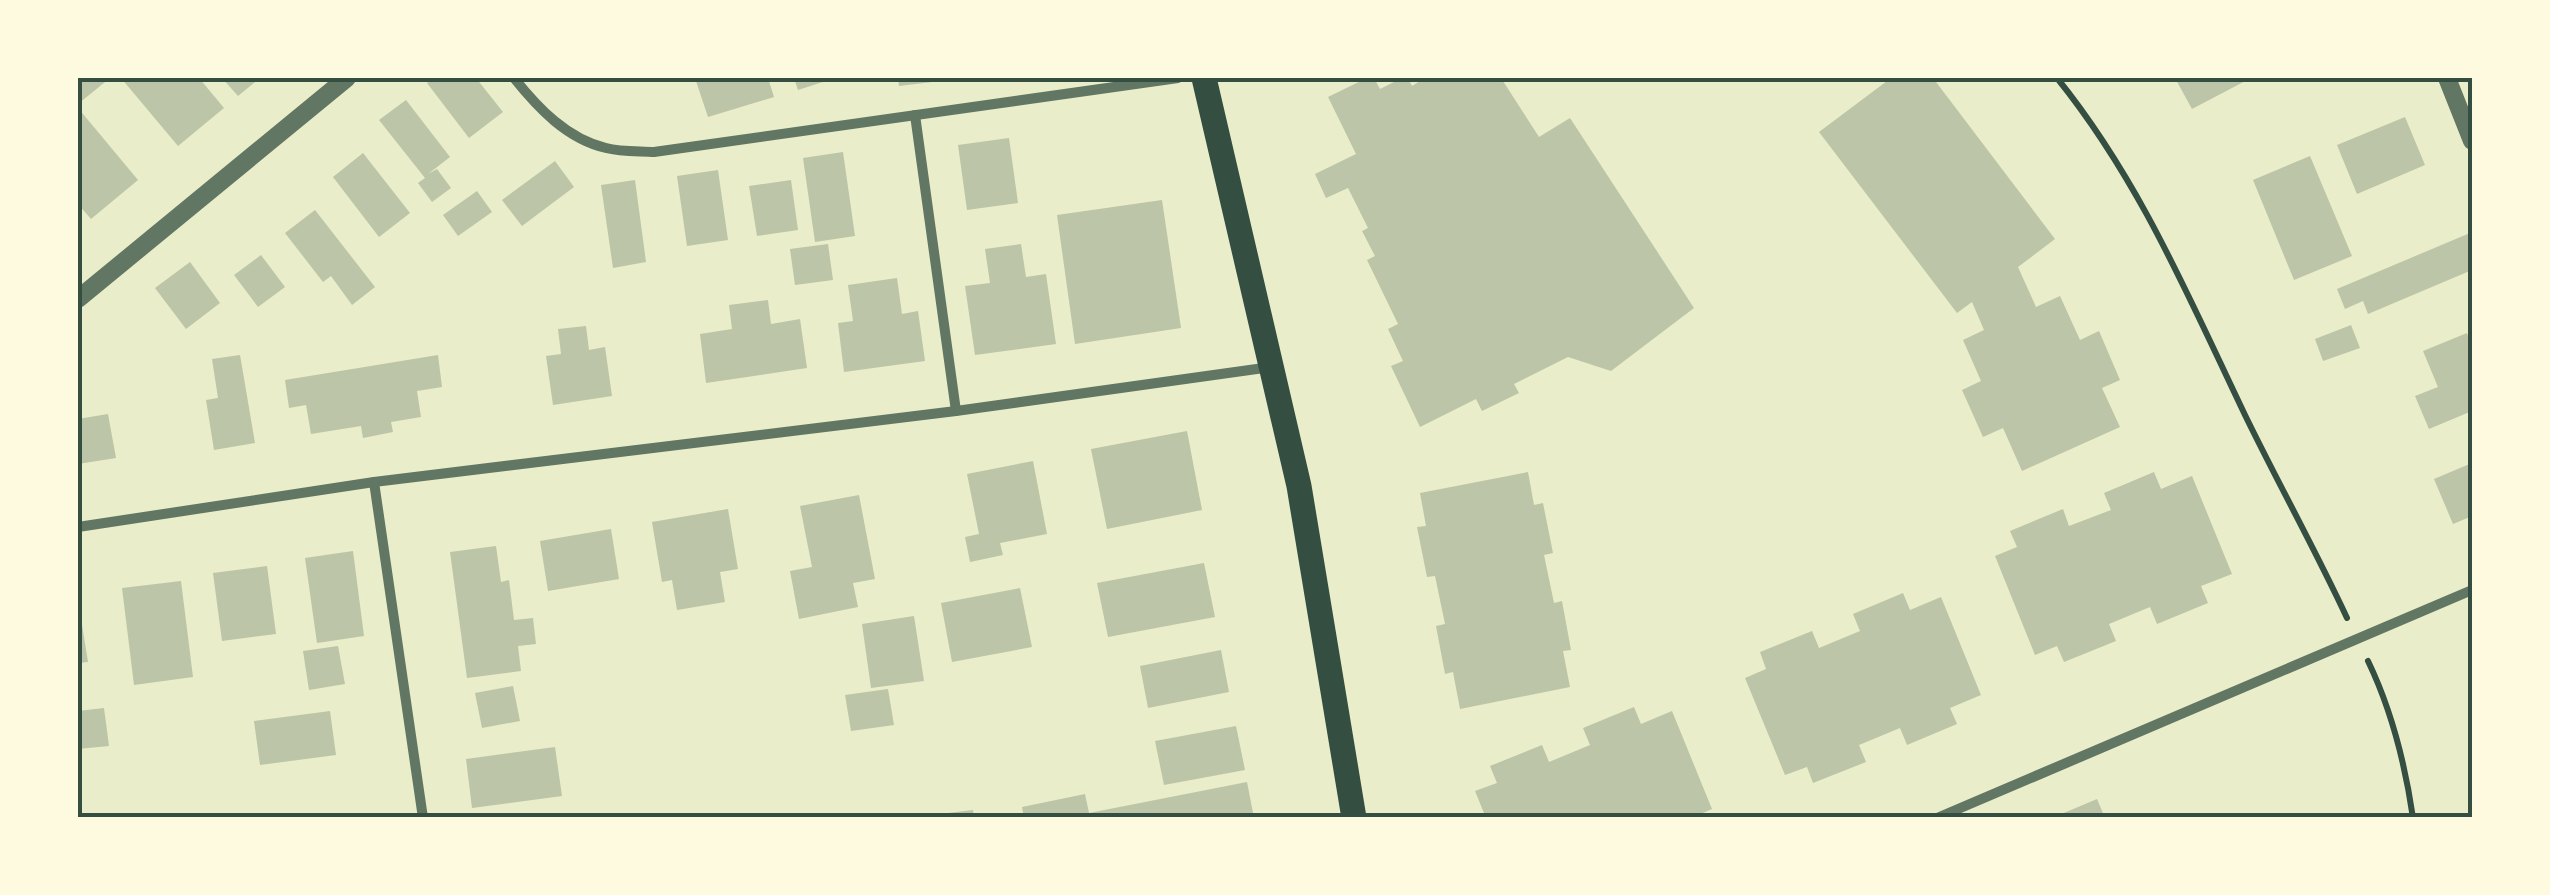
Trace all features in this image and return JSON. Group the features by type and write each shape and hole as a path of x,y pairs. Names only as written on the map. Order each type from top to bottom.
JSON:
{"main road":[{"path":"1204,78 1299,486 1354,818"}],"street":[{"path":"78,299 346,78"},
{"path":"514,78 533,102 572,134 607,149 654,152 1178,78"},
{"path":"2447,78 2472,141"},
{"path":"915,115 956,411"},
{"path":"78,526 374,482 956,411 1271,367"},
{"path":"374,482 423,818"},
{"path":"1937,818 2472,590"}],"path":[{"path":"2056,78 2105,142 2148,212 2339,600"},
{"path":"2373,672 2404,760 2413,818"}],"building":[{"path":"78,78 110,78 78,104"},
{"path":"121,78 199,78 224,108 178,146"},
{"path":"222,78 260,78 238,96"},
{"path":"434,78 476,78 503,112 469,138 427,83"},
{"path":"695,78 768,78 774,97 708,117"},
{"path":"794,78 835,78 798,90"},
{"path":"898,78 948,78 949,80 899,86"},
{"path":"1374,78 1380,89 1402,78 1408,78 1412,86 1425,78 1501,78 1539,137 1570,118 1694,308 1611,371 1568,357 1514,384 1519,393 1482,411 1476,399 1420,427 1391,366 1403,361 1388,329 1398,324 1367,260 1375,256 1362,231 1368,228 1348,188 1326,198 1315,174 1356,154 1328,97"},
{"path":"1891,78 1933,78 2055,239 2018,267 2036,307 2060,296 2080,340 2099,331 2120,380 2102,388 2120,427 2022,471 2003,428 1983,437 1962,390 1981,381 1963,340 1984,330 1972,302 1957,313 1819,132"},
{"path":"2175,78 2251,78 2192,109"},
{"path":"406,100 450,157 428,174 437,169 451,188 432,202 418,183 425,178 379,120"},
{"path":"78,108 138,180 91,219 78,204"},
{"path":"2405,117 2425,165 2357,194 2337,145"},
{"path":"1009,138 1018,203 967,210 958,145"},
{"path":"843,152 855,236 815,242 803,158"},
{"path":"363,153 410,213 379,237 333,177"},
{"path":"2310,156 2352,256 2294,280 2253,180"},
{"path":"555,161 574,187 522,226 502,200"},
{"path":"718,170 728,240 687,246 677,176"},
{"path":"635,180 646,262 613,268 601,185"},
{"path":"791,180 798,230 757,236 749,186"},
{"path":"477,191 492,212 458,236 443,215"},
{"path":"1162,200 1181,328 1075,344 1057,215"},
{"path":"315,210 375,287 352,305 331,276 323,282 285,233"},
{"path":"2470,233 2472,270 2368,314 2363,301 2345,309 2337,289"},
{"path":"828,244 833,280 795,285 790,249"},
{"path":"1021,244 1026,277 1046,274 1056,344 975,355 965,286 990,283 985,249"},
{"path":"261,255 285,287 258,307 234,275"},
{"path":"190,262 220,303 186,329 155,288"},
{"path":"897,278 902,314 918,311 925,361 844,372 838,323 853,321 848,285"},
{"path":"768,300 771,324 800,319 807,368 706,383 700,334 732,329 729,305"},
{"path":"2351,325 2360,348 2323,361 2315,339"},
{"path":"586,326 589,350 605,347 612,396 553,405 546,356 561,354 558,329"},
{"path":"2467,333 2472,347 2472,411 2429,429 2415,396 2438,387 2423,351"},
{"path":"240,355 255,443 214,450 206,400 218,398 212,359"},
{"path":"438,355 442,387 417,391 421,417 391,422 393,432 363,438 361,426 311,434 306,405 289,408 285,380"},
{"path":"108,414 116,458 78,464 78,419"},
{"path":"1187,431 1202,510 1107,529 1091,449"},
{"path":"1033,461 1047,534 1000,543 1003,555 970,562 965,537 979,534 967,474"},
{"path":"2472,463 2472,516 2453,524 2434,479"},
{"path":"1528,472 1534,505 1543,503 1553,553 1544,555 1554,603 1562,601 1571,650 1563,651 1570,687 1460,709 1453,672 1445,674 1436,626 1445,624 1435,576 1427,577 1417,527 1426,526 1420,493"},
{"path":"2154,472 2161,489 2192,476 2232,574 2201,586 2208,603 2157,624 2150,607 2109,624 2116,641 2064,662 2057,646 2035,655 1995,556 2017,547 2010,531 2063,509 2069,526 2111,510 2104,493"},
{"path":"859,495 875,579 853,583 858,607 799,619 790,571 812,567 800,506"},
{"path":"728,509 738,569 720,572 725,602 677,610 672,580 662,582 652,522"},
{"path":"611,529 619,579 548,591 540,541"},
{"path":"496,546 501,582 509,580 514,620 533,618 536,644 518,646 521,671 467,678 450,552"},
{"path":"353,551 364,636 317,643 305,558"},
{"path":"1204,563 1215,617 1108,637 1097,583"},
{"path":"267,566 276,634 222,641 213,573"},
{"path":"181,581 193,677 134,685 122,588"},
{"path":"1020,588 1032,647 952,662 941,603"},
{"path":"1903,593 1910,610 1941,597 1981,695 1950,708 1957,724 1907,745 1900,728 1859,745 1866,762 1813,783 1807,767 1785,775 1745,678 1766,669 1760,652 1812,631 1819,648 1860,631 1853,614"},
{"path":"78,600 88,662 78,663"},
{"path":"914,616 924,681 871,688 862,624"},
{"path":"338,646 345,684 309,690 303,651"},
{"path":"1221,650 1229,692 1148,708 1140,666"},
{"path":"513,686 520,721 482,728 475,693"},
{"path":"888,689 894,725 851,731 845,695"},
{"path":"1634,707 1641,724 1672,711 1712,809 1691,818 1486,818 1475,791 1497,783 1490,766 1542,745 1549,762 1590,745 1583,728"},
{"path":"104,708 109,746 78,749 78,711"},
{"path":"330,711 336,755 260,765 254,721"},
{"path":"1236,726 1245,770 1164,785 1155,741"},
{"path":"555,747 562,796 472,808 466,759"},
{"path":"1247,782 1254,818 1024,818 1022,807 1085,794 1089,813"},
{"path":"2097,799 2105,818 2052,818"},
{"path":"973,810 974,818 932,818 932,815"}]}
